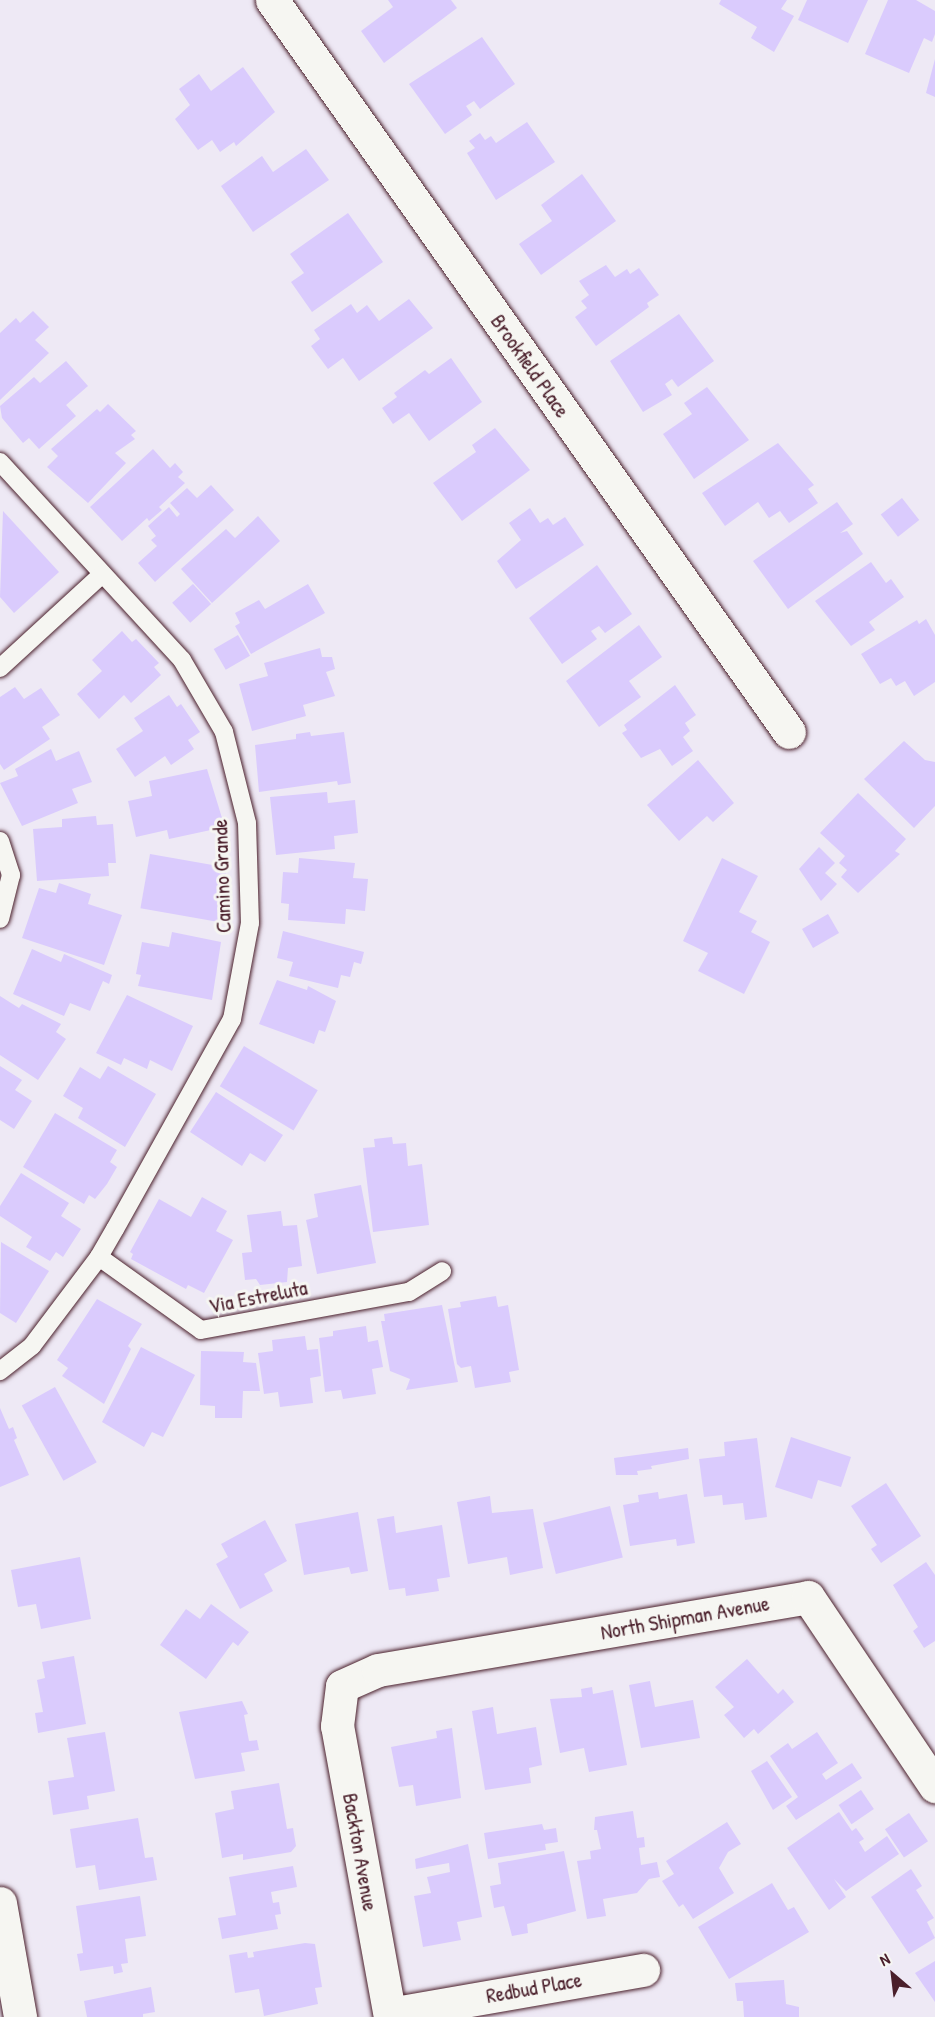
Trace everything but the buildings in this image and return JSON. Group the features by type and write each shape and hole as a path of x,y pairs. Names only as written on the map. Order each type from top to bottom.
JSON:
{"street":[{"name":"Brookfield Place","path":"272,0 789,732"},
{"name":"North Shipman Avenue","path":"342,1686 378,1670 808,1597 935,1786"},
{"name":"Backton Avenue","path":"342,1686 338,1726 390,2015"},
{"path":"0,1903 20,2017"},
{"name":"Redbud Place","path":"390,2015 643,1970"}],"lane":[{"name":"Camino Grande","path":"0,462 182,660 224,732 247,823 250,923 232,1019 99,1257 32,1346 0,1371"},
{"path":"0,668 101,574"},
{"path":"0,841 10,875 0,919"},
{"name":"Via Estreluta","path":"99,1257 201,1330 409,1292 442,1272"}]}
